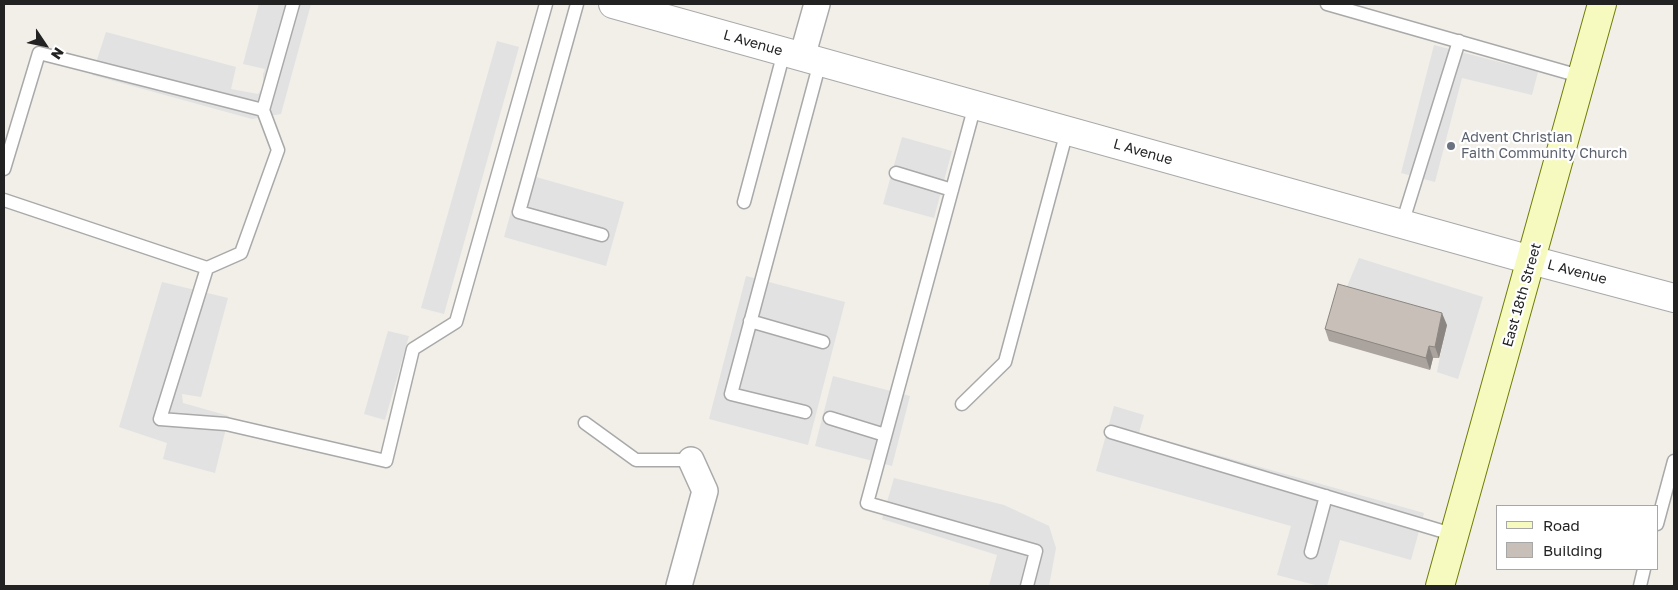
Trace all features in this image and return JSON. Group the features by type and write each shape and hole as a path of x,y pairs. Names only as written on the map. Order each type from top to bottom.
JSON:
{"main road":[{"name":"East 18th Street","path":"1440,586 1602,4"}],"street":[{"name":"L Avenue","path":"613,4 1531,260 1674,298"},
{"path":"802,57 817,4"},
{"path":"679,586 705,491 691,460"}],"lane":[{"path":"4,200 207,268 241,253 278,150 263,110 293,4"},
{"path":"207,268 160,418 226,424 386,461 413,350 456,322 546,4"},
{"path":"577,4 519,212 602,235"},
{"path":"1327,4 1583,76"},
{"path":"1402,224 1460,41"},
{"path":"4,169 39,53 263,110"},
{"path":"744,202 802,57"},
{"path":"802,57 750,321 731,394 805,412"},
{"path":"975,105 867,503 1036,550 1027,586"},
{"path":"962,404 1006,362 1067,131"},
{"path":"896,173 952,190"},
{"path":"750,321 823,342"},
{"path":"830,418 885,435"},
{"path":"585,423 636,460 691,460"},
{"path":"1111,432 1455,535"},
{"path":"1658,520 1674,461"},
{"path":"1312,552 1326,496"},
{"path":"1640,586 1644,570"}],"shaded area":[{"path":"259,4 311,4 281,114 252,119 92,75 106,32 236,67 231,89 258,94 263,87 265,69 243,64"},
{"path":"497,41 519,47 444,314 421,308"},
{"path":"1434,45 1538,72 1532,95 1462,78 1435,182 1401,173"},
{"path":"902,137 952,151 934,218 883,204"},
{"path":"522,173 624,202 606,266 504,237"},
{"path":"1359,258 1483,297 1458,379 1437,372 1446,325 1343,296"},
{"path":"746,276 845,302 808,445 709,419"},
{"path":"162,282 228,298 201,397 182,394 183,403 229,416 215,473 163,459 167,443 119,427"},
{"path":"388,331 409,336 385,420 364,414"},
{"path":"833,376 910,396 892,466 815,446"},
{"path":"1114,406 1144,415 1139,433 1424,513 1411,560 1340,540 1327,586 1319,586 1277,575 1291,526 1096,471"},
{"path":"894,478 1004,505 1049,526 1056,548 1049,586 989,586 997,555 882,519"}],"building":[{"path":"1338,284 1442,313 1435,347 1429,346 1426,358 1325,329"}],"place":[{"name":"Advent Christian Faith Community Church","path":"1451,146"}]}
